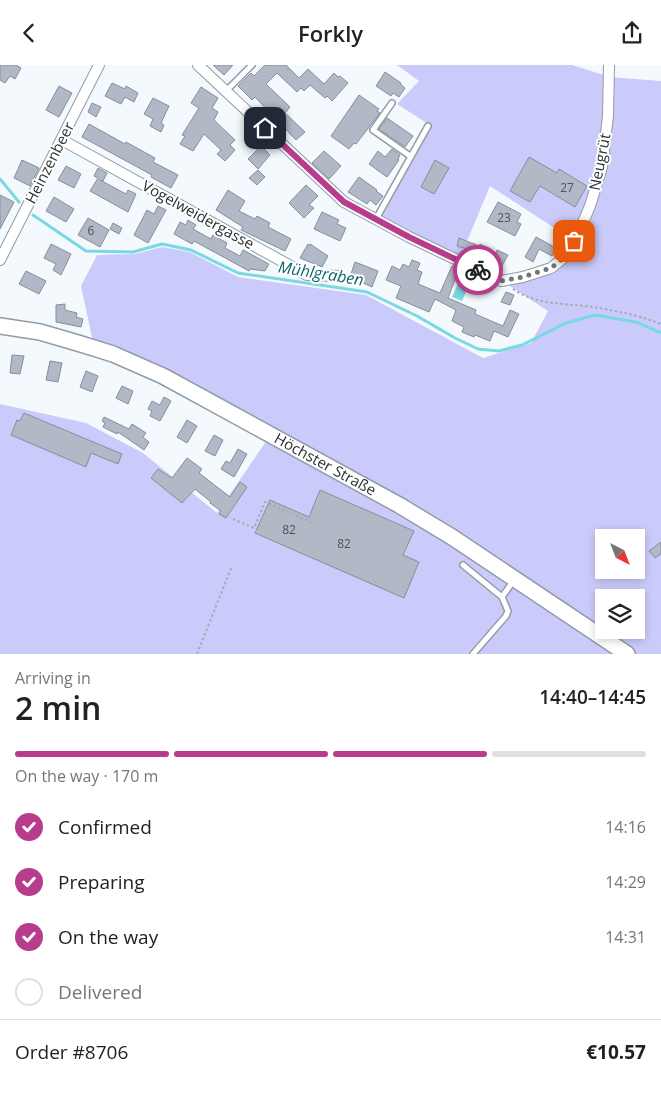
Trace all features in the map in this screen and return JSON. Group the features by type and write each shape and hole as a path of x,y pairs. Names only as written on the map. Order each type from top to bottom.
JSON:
{"main road":[{"name":"Höchster Straße","path":"0,326 40,332 81,344 113,354 163,376 400,505 627,654"}],"street":[{"name":"Heinzenbeer","path":"0,260 99,65"},
{"path":"198,65 344,202 409,237 501,281"},
{"name":"Neugrüt","path":"501,281 523,277 551,268 567,255 581,227 590,206 602,167 608,116 609,65"},
{"name":"Vogelweidergasse","path":"62,140 307,275 338,276"}],"lane":[{"path":"226,91 252,65"},
{"path":"392,103 373,130 410,156"},
{"path":"376,219 428,126"},
{"path":"463,565 502,597 508,611 506,616 473,654"},
{"path":"502,597 515,579"}],"path":[{"path":"501,281 518,292 552,304 591,307 637,315 661,324"},
{"path":"273,505 276,501"},
{"path":"233,519 254,528 265,502 315,524"},
{"path":"299,517 302,512"},
{"path":"197,654 232,566"}],"shaded area":[{"path":"397,65 572,65 610,77 661,81 661,654 0,654 0,404 86,423 143,453 217,513 265,443 267,423 166,369 93,342 81,286 97,255 135,254 162,247 190,252 238,277 366,295 483,358 531,343 548,311 504,282 551,269 576,242 490,186 460,258 378,217 430,125 397,104 419,81"},
{"path":"462,274 472,278 462,301 452,297"}],"building":[{"path":"0,65 16,65 21,68 15,79 10,76 5,83 0,80"},
{"path":"213,65 233,65 224,75"},
{"path":"265,65 286,65 299,78 308,69 324,84 334,73 348,83 332,101 327,96 325,98 310,85 304,91 301,88 297,92 277,73 266,84 290,107 285,113 305,132 296,140 255,97 252,100 238,86 251,73 254,76"},
{"path":"385,72 405,88 399,97 393,93 391,96 376,86"},
{"path":"112,83 125,89 126,86 138,93 134,102 125,97 121,104 105,96"},
{"path":"59,86 72,93 59,117 46,110"},
{"path":"201,87 218,98 212,108 218,112 214,120 235,140 230,145 235,150 225,161 217,154 221,150 204,134 193,151 180,144 185,136 182,135 199,108 191,103"},
{"path":"359,95 379,109 377,111 380,113 356,144 354,143 349,149 331,136"},
{"path":"153,98 169,106 161,123 164,125 161,132 150,126 153,119 144,114"},
{"path":"92,103 101,107 96,117 88,112"},
{"path":"387,118 413,136 405,147 379,129"},
{"path":"89,124 155,158 153,162 178,175 171,188 151,177 152,175 82,137"},
{"path":"261,146 270,155 258,169 248,159"},
{"path":"392,149 400,155 399,160 387,177 369,164 378,151 385,157"},
{"path":"324,151 341,166 329,179 312,163"},
{"path":"529,157 557,173 559,169 587,186 575,207 540,186 530,202 510,191"},
{"path":"22,160 39,168 30,186 14,178"},
{"path":"435,160 449,168 434,194 421,187"},
{"path":"66,166 81,174 74,188 58,180"},
{"path":"98,168 107,173 103,181 100,180 126,194 128,190 136,194 128,212 90,191 98,178 94,176"},
{"path":"258,170 265,177 257,185 249,178"},
{"path":"359,177 383,196 376,205 370,200 367,204 348,192"},
{"path":"306,185 318,196 309,205 314,208 304,218 289,203"},
{"path":"228,190 245,201 239,211 255,219 257,216 270,223 268,227 291,239 285,251 241,230 243,227 216,210"},
{"path":"0,195 14,202 0,229"},
{"path":"54,197 74,209 66,222 46,211"},
{"path":"498,202 521,214 517,222 521,224 515,236 487,222"},
{"path":"158,206 166,210 148,243 134,235 147,210 154,214"},
{"path":"322,212 339,220 337,224 346,228 340,241 314,229"},
{"path":"88,218 109,230 100,247 78,235"},
{"path":"188,220 196,225 193,229 211,239 213,235 227,243 225,248 240,256 243,250 269,264 265,271 250,269 249,271 194,241 192,244 174,234 180,222 186,225"},
{"path":"113,223 122,228 119,234 110,229"},
{"path":"536,237 556,248 552,256 539,249 533,262 525,257"},
{"path":"459,238 479,246 480,244 496,253 497,250 508,255 499,271 467,254 470,250 457,246"},
{"path":"51,244 71,254 61,275 53,270 56,264 44,258"},
{"path":"308,244 328,256 322,267 300,258"},
{"path":"412,260 420,263 417,270 422,272 418,284 440,293 452,266 459,269 448,298 476,310 475,314 503,326 510,310 519,314 508,337 494,331 490,341 462,332 464,327 452,321 456,310 435,299 429,312 396,298 401,286 386,280 392,266 400,270 403,264 409,267"},
{"path":"355,262 378,271 372,287 350,277"},
{"path":"26,271 46,281 39,294 19,284"},
{"path":"506,292 514,295 510,305 501,302"},
{"path":"65,304 65,310 77,313 76,317 83,319 81,327 56,322 56,305"},
{"path":"12,355 24,356 20,374 10,373"},
{"path":"50,361 62,363 58,382 46,380"},
{"path":"86,371 98,376 92,392 80,387"},
{"path":"122,386 133,391 128,404 116,398"},
{"path":"164,397 171,401 160,421 150,416 152,411 148,409 152,401 160,405"},
{"path":"24,413 122,454 118,464 91,453 86,467 11,435 17,420 20,421"},
{"path":"104,417 129,429 132,424 146,433 143,437 149,442 144,450 118,432 117,434 103,427 105,423 102,421"},
{"path":"187,420 197,426 187,443 177,437"},
{"path":"214,435 223,440 215,456 205,451"},
{"path":"238,449 247,454 234,477 221,469 226,461 230,463"},
{"path":"187,458 202,469 199,473 230,497 240,482 247,487 226,518 219,514 221,511 195,489 182,503 151,478 158,469 172,478"},
{"path":"320,490 414,531 403,555 419,562 404,598 255,533 270,500 309,517"},
{"path":"661,542 661,554 655,558 649,551"}],"waterway":[{"name":"Mühlgraben","path":"0,179 19,202"},
{"name":"Mühlgraben","path":"33,215 86,251 133,252 162,244 191,250 238,273 367,292 478,349 499,351 522,345 566,323 595,315 636,322 661,333"}],"way so far":[{"path":"478,270 501,281 523,277 551,268 567,255 574,241"}],"route":[{"path":"265,128 344,202 409,237 478,270"}]}
